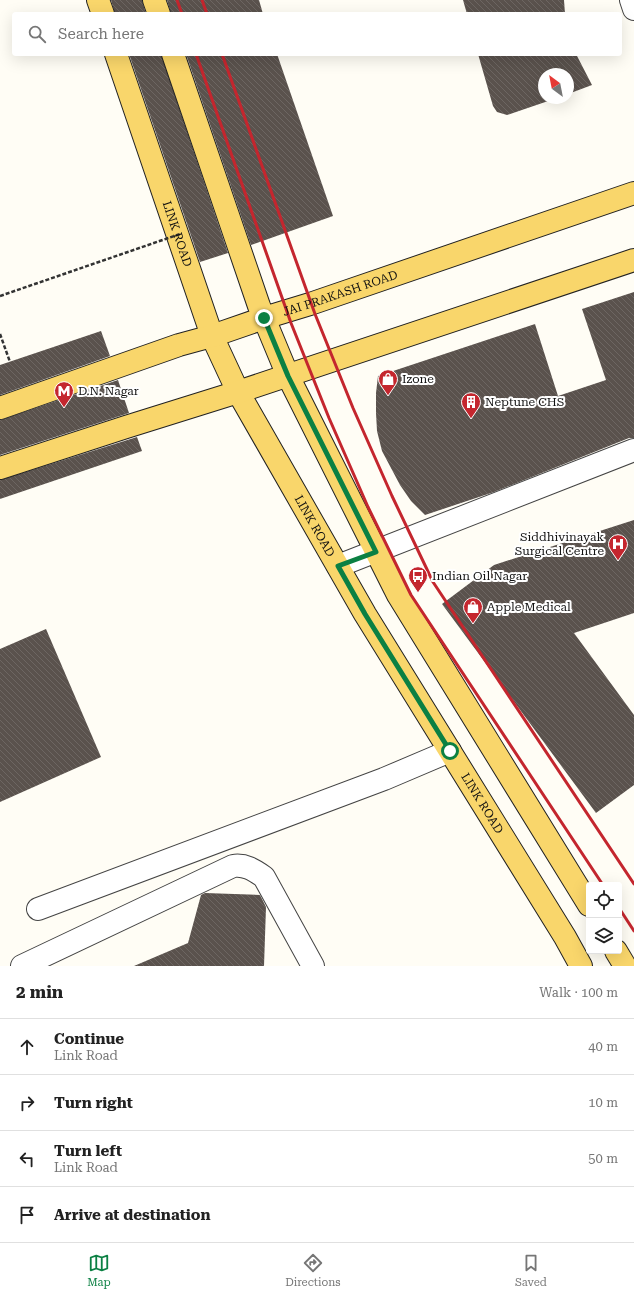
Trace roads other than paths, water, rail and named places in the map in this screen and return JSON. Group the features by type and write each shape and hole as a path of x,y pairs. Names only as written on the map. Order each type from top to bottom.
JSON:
{"main road":[{"path":"98,0 102,12"},
{"path":"154,0 158,12"},
{"name":"LINK ROAD","path":"117,56 212,336 238,392 365,614 565,937 581,966"},
{"path":"174,56 256,298 288,376 398,595 586,900"},
{"name":"JAI PRAKASH ROAD","path":"0,408 179,345 212,336 310,304 634,193"},
{"path":"0,468 288,376 634,260"},
{"path":"618,954 625,966"}],"street":[{"path":"631,0 634,9"},
{"path":"338,566 634,450"},
{"path":"38,909 376,782 450,751"},
{"path":"22,966 233,866 242,865 254,870 264,877 313,966"}],"railway":[{"path":"177,0 181,12"},
{"path":"202,0 206,12"},
{"path":"197,56 291,323 329,418 368,507 411,595 601,882"},
{"path":"223,56 315,314 353,408 392,496 433,582 634,884"},
{"path":"622,913 634,931"}],"place":[{"name":"Izone","path":"388,396"},
{"name":"D.N. Nagar","path":"64,408"},
{"name":"Neptune CHS","path":"471,419"},
{"name":"Siddhivinayak Surgical Centre","path":"618,561"},
{"name":"Indian Oil Nagar","path":"418,593"},
{"name":"Apple Medical","path":"473,624"}]}
